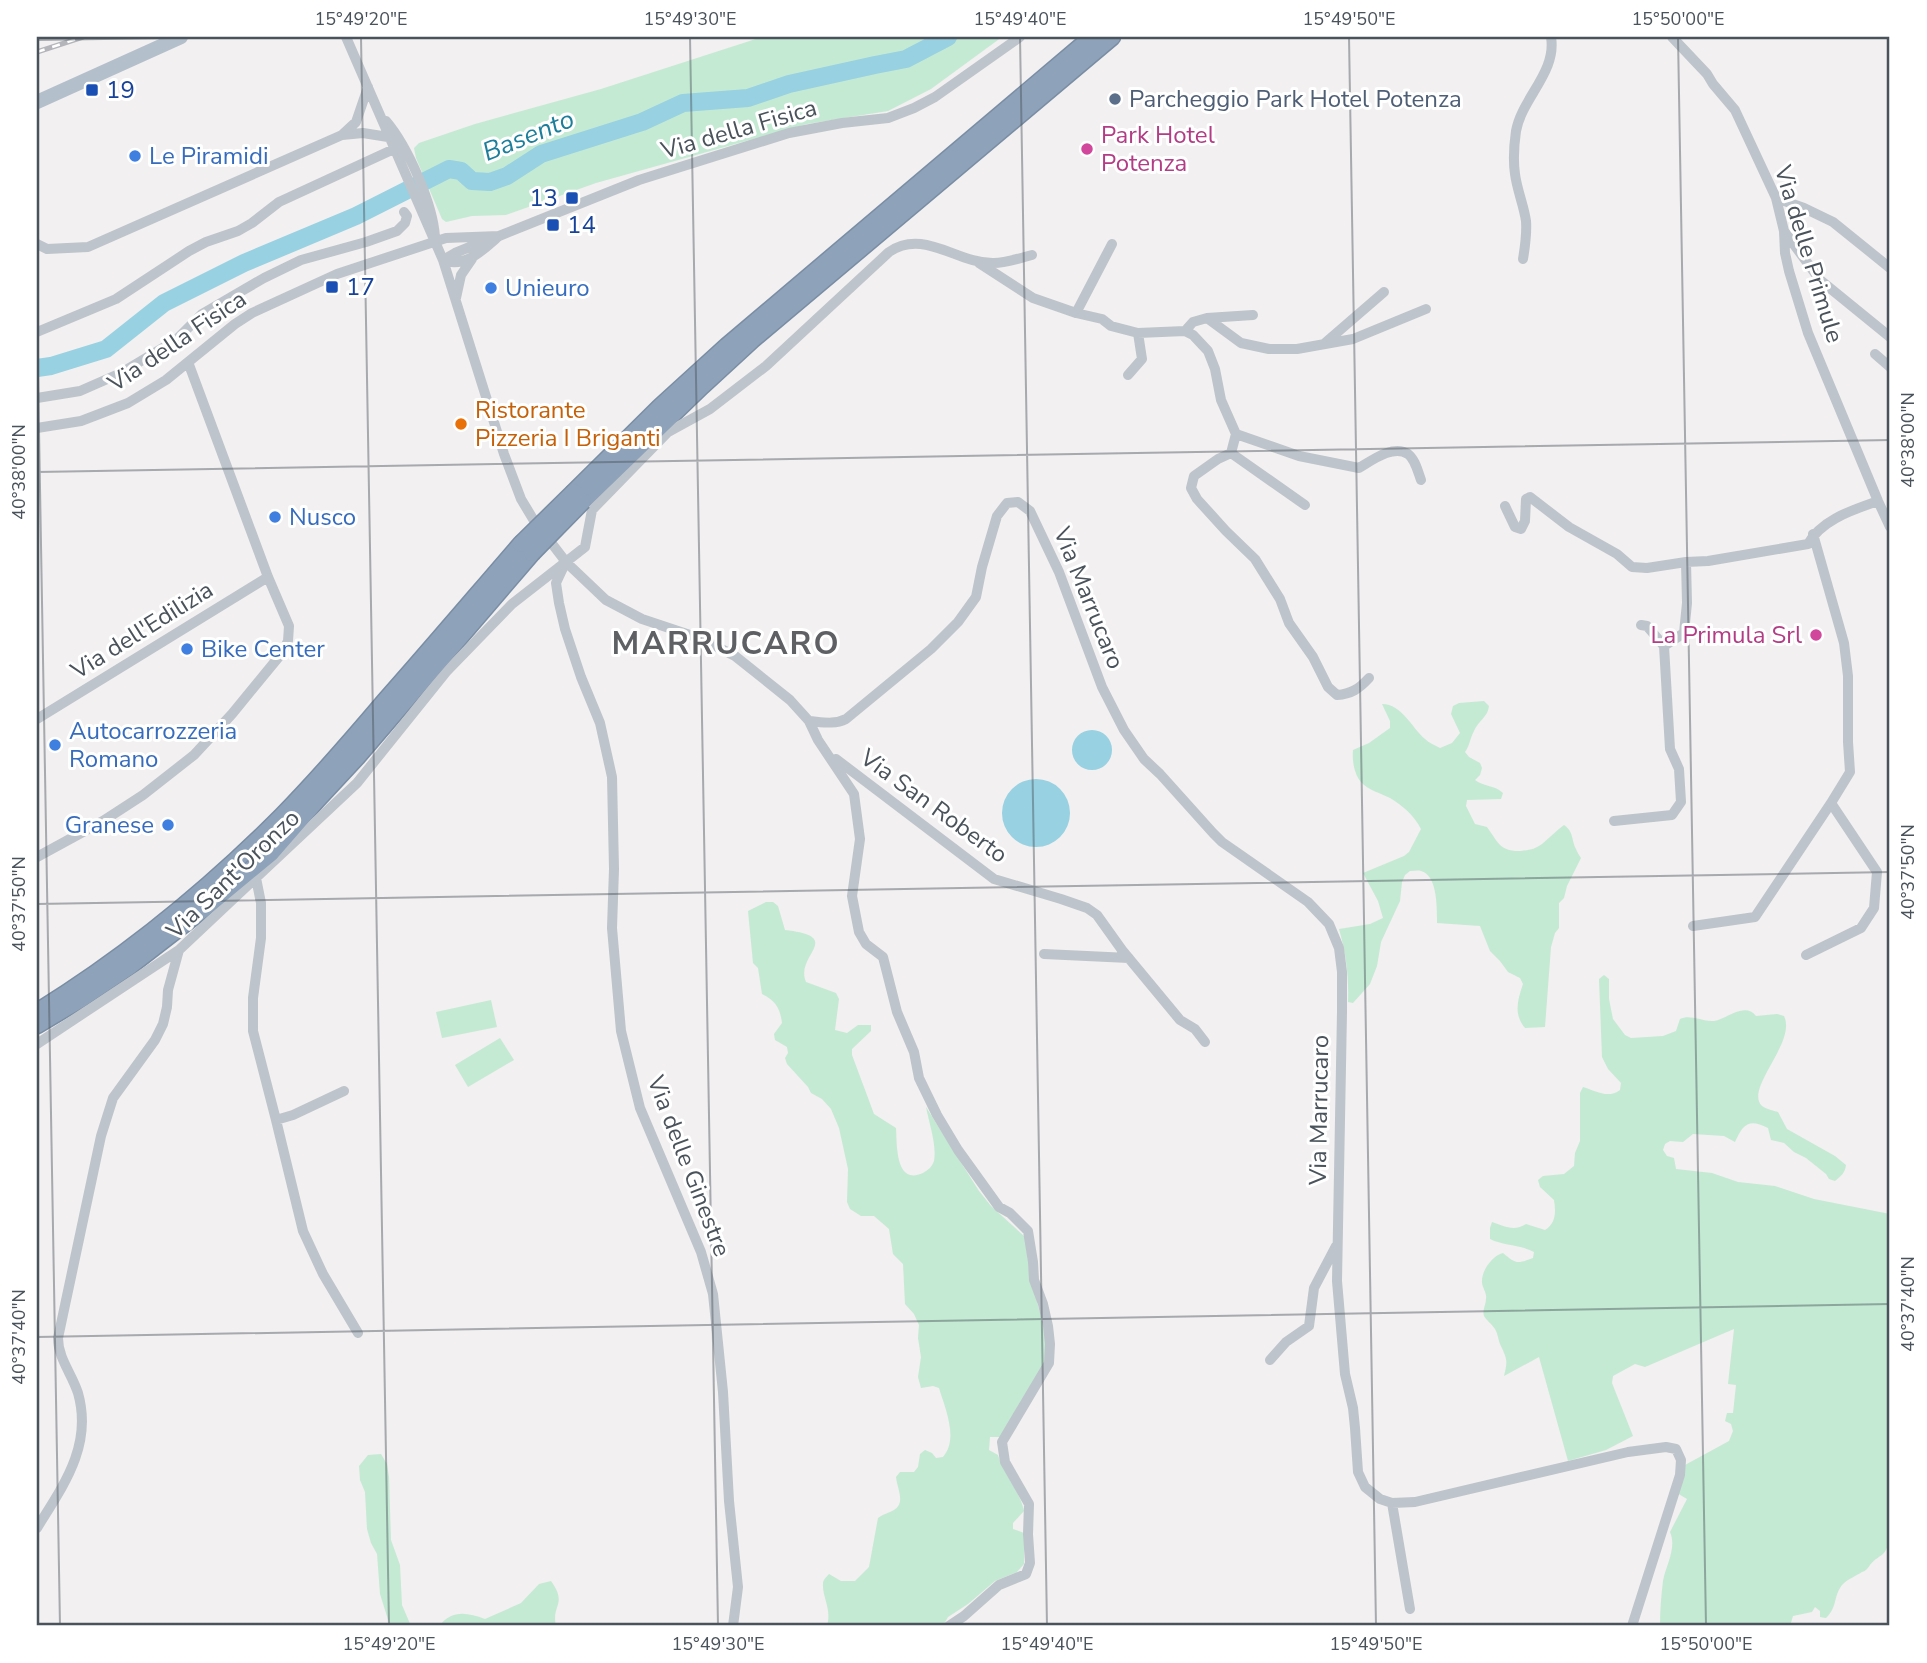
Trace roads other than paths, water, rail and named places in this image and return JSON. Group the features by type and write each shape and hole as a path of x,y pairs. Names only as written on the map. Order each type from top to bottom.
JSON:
{"highway":[{"path":"37,1012 114,960 178,911 282,816 660,407 727,346 1092,37"},
{"path":"578,497 752,340 1112,37"},
{"path":"37,1025 130,966 271,853 358,757 527,548"}],"main road":[{"path":"37,102 181,37"}],"street":[{"path":"346,37 382,117 388,137 394,149 404,159"},
{"name":"Via della Fisica","path":"474,257 499,236 639,180 776,137 842,123 888,118 914,108 935,97 1020,37"},
{"path":"1523,259 1526,221 1515,173 1514,148 1523,111 1549,59 1551,37"},
{"name":"Via delle Primule","path":"1672,37 1707,74 1735,110 1776,198 1789,271 1808,333 1890,527"},
{"path":"356,122 368,87"},
{"path":"342,135 356,122 367,117 382,117 398,136 404,159 430,221 504,454 521,499 566,562 606,600 642,619 702,639 736,656 790,700 809,721 818,740 854,794 860,839 852,896 859,932 866,944 883,957 897,1012 914,1052 919,1077 937,1115 958,1150 999,1207 1010,1213 1028,1231 1034,1280 1048,1326 1049,1363 1002,1442 1005,1462 1029,1504 1030,1563 1026,1574 999,1585 949,1626"},
{"path":"363,133 382,117"},
{"path":"37,244 47,249 88,247 342,135 363,133 388,137"},
{"path":"37,332 116,299 189,251 252,223 279,202 394,149"},
{"path":"1776,198 1833,222 1889,263"},
{"path":"37,398 80,391 121,373 176,340 202,314 264,278 301,260 397,231 405,223 407,216 404,212"},
{"path":"1784,231 1820,280"},
{"path":"443,260 499,236"},
{"name":"Via della Fisica","path":"37,428 81,421 114,409 153,388 235,324 279,300 337,274 446,238 499,236"},
{"path":"566,562 585,547 593,510 668,432 710,409 766,366 899,245 913,243 937,247 974,260 994,263 1032,256"},
{"path":"1076,313 1112,244"},
{"path":"443,260 450,263 474,257"},
{"path":"456,299 461,275 474,257"},
{"path":"974,260 1033,298 1102,319 1111,326 1138,333 1185,331 1193,335 1209,351 1222,400 1236,434 1231,453"},
{"path":"1789,271 1800,270 1820,280 1890,337"},
{"path":"1325,343 1384,292"},
{"path":"1207,318 1241,343 1269,349 1297,349 1353,339 1426,309"},
{"path":"1185,331 1193,322 1207,318 1253,315"},
{"path":"1128,375 1143,359 1138,333"},
{"path":"1875,354 1890,367"},
{"path":"37,857 103,821 143,795 194,754 232,714 286,647 289,626 268,577 188,362"},
{"path":"1236,434 1299,456 1359,468 1386,453 1398,451 1408,454 1421,480"},
{"path":"1231,453 1305,505"},
{"path":"1231,453 1194,476 1191,488 1197,499 1255,559 1280,599 1289,623 1313,657 1328,687 1336,695 1348,694 1369,678"},
{"path":"1505,506 1515,527 1521,529 1525,521 1526,497 1530,497 1569,527 1617,554 1632,567 1647,568 1808,544 1813,534 1839,516 1878,501"},
{"name":"Via Marrucaro","path":"809,721 839,723 846,719 931,649 958,622 976,597 997,516 1007,503 1018,502 1030,511 1059,572 1102,687 1124,730 1144,759 1213,834 1308,902 1329,924 1335,936 1342,972 1337,1281 1345,1374 1353,1408 1358,1472 1365,1487 1380,1499 1392,1503"},
{"path":"1693,926 1755,917 1850,772 1849,676 1843,643 1813,534"},
{"name":"Via Sant'Oronzo","path":"37,1528 65,1483 76,1460 83,1433 79,1398 74,1381 58,1349 58,1338 101,1136 113,1098 155,1040 163,1024 168,990 179,950 357,783 446,672 489,627 512,604 566,562"},
{"name":"Via delle Ginestre","path":"566,562 556,583 559,603 581,677 600,723 612,777 612,928 621,1031 640,1108 697,1241 713,1294 738,1587 733,1626"},
{"path":"1664,646 1684,633 1687,603 1686,562"},
{"name":"Via dell'Edilizia","path":"37,719 268,577"},
{"path":"1614,821 1672,815 1681,802 1679,769 1670,749 1664,646 1647,626 1642,625"},
{"name":"Via San Roberto","path":"828,753 994,879 1087,908 1097,915 1180,1020 1195,1029 1205,1042"},
{"path":"1806,955 1861,928 1874,908 1877,872 1831,803"},
{"path":"256,878 261,903 261,938 253,998 253,1031 303,1230 323,1274 358,1332"},
{"path":"37,1044 179,950"},
{"path":"1044,954 1129,958"},
{"path":"276,1120 344,1091"},
{"name":"Via Marrucaro","path":"1270,1360 1286,1342 1309,1326 1314,1288 1337,1244"},
{"path":"1410,1609 1392,1503 1415,1502 1628,1452 1666,1447 1676,1449 1681,1461 1680,1475 1632,1626"}],"water":[{"path":"1092,730 1100,731 1106,736 1111,742 1111,758 1106,764 1100,769 1092,770 1084,769 1078,764 1073,758 1072,750 1073,742 1078,736 1084,731"},
{"path":"1029,779 1043,779 1055,784 1065,794 1070,813 1065,832 1055,842 1043,847 1029,847 1017,842 1007,832 1002,820 1002,806 1007,794 1017,784"}],"waterway":[{"name":"Basento","path":"37,368 106,349 164,303 244,263 356,216 449,169 461,171 472,181 490,182 507,176 541,154 642,122 683,103 748,98 789,84 906,59 948,37"}],"railway":[{"path":"37,52 83,37"}],"place":[{"name":"19","path":"92,90"},
{"name":"Parcheggio Park Hotel Potenza","path":"1115,99"},
{"name":"Park Hotel Potenza","path":"1087,149"},
{"name":"Le Piramidi","path":"135,156"},
{"name":"13","path":"572,198"},
{"name":"14","path":"553,225"},
{"name":"17","path":"332,287"},
{"name":"Unieuro","path":"491,288"},
{"name":"Ristorante Pizzeria I Briganti","path":"461,424"},
{"name":"Nusco","path":"275,517"},
{"name":"La Primula Srl","path":"1816,635"},
{"name":"Bike Center","path":"187,649"},
{"name":"Autocarrozzeria Romano","path":"55,745"},
{"name":"Granese","path":"168,825"}],"district":[{"name":"MARRUCARO","path":"726,643"}]}
